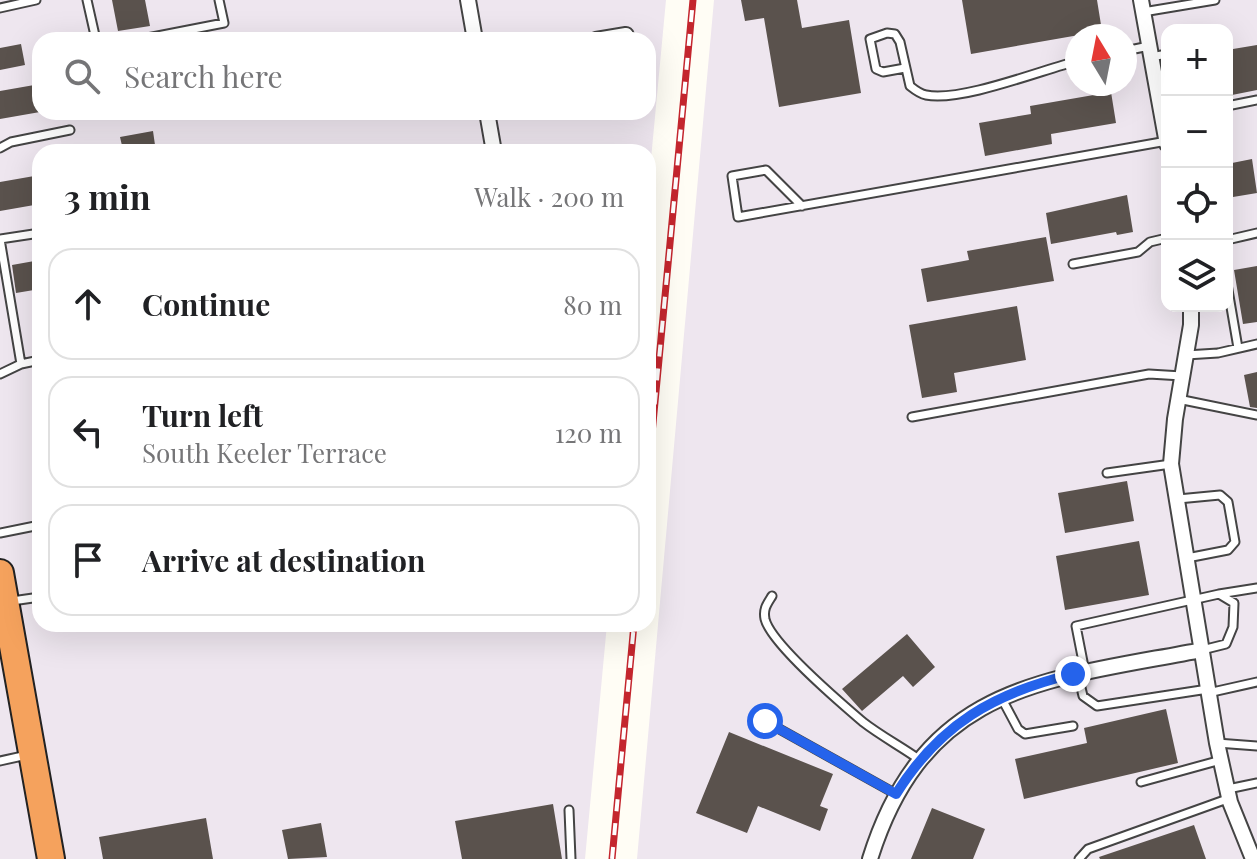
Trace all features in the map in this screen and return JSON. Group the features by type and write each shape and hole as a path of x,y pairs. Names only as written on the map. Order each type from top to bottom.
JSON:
{"highway":[{"path":"0,573 51,859"}],"street":[{"path":"468,0 474,32"},
{"path":"1142,6 1161,100"},
{"path":"488,120 493,144"},
{"path":"1190,312 1171,464 1217,743 1229,794 1253,859"},
{"path":"870,859 896,794 920,760 950,729 977,709 1040,682 1202,650"}],"lane":[{"path":"0,8 36,0"},
{"path":"87,0 94,32"},
{"path":"178,32 224,23 219,0"},
{"path":"1142,6 1215,0"},
{"path":"905,68 883,72 876,69 870,39 887,33 895,34 900,42 910,86 922,95 938,96 982,89 1065,65"},
{"path":"1137,51 1161,53"},
{"path":"1233,105 1257,100"},
{"path":"0,148 11,142 70,130"},
{"path":"802,206 766,170 732,176 738,217 802,206 1161,143"},
{"path":"1233,239 1257,233"},
{"path":"21,364 0,239 32,234"},
{"path":"1073,264 1138,252 1150,242 1161,239"},
{"path":"1232,312 1238,348"},
{"path":"1186,355 1257,344"},
{"path":"0,374 32,362"},
{"path":"912,417 1149,374 1182,376"},
{"path":"1178,399 1257,415"},
{"path":"1107,473 1171,464"},
{"path":"1178,499 1220,495 1228,502 1235,542 1228,550 1187,558"},
{"path":"0,533 32,527"},
{"path":"1257,588 1076,626 1083,696 1097,706 1257,682"},
{"path":"1202,650 1226,644 1233,627 1234,603 1219,594"},
{"path":"772,596 765,606 765,619 796,661 865,724 920,760"},
{"path":"6,602 32,598"},
{"path":"1001,697 1014,723 1025,734 1073,726"},
{"path":"765,721 896,794"},
{"path":"1217,743 1257,746"},
{"path":"0,761 33,754"},
{"path":"1141,782 1221,760"},
{"path":"1079,859 1088,849 1257,783"},
{"path":"569,810 571,859"}],"shaded area":[{"path":"0,0 666,0 656,106 656,32 32,32 32,120 655,120 652,144 32,144 32,632 606,632 585,859 0,859"},
{"path":"714,0 1257,0 1257,859 637,859"}],"building":[{"path":"112,0 145,0 150,26 118,31"},
{"path":"741,0 797,0 802,28 849,20 861,93 779,107 764,18 745,21"},
{"path":"962,0 1097,0 1101,24 1065,24 1065,37 971,54"},
{"path":"21,44 25,65 0,70 0,48"},
{"path":"1257,45 1257,90 1233,95 1233,49"},
{"path":"32,85 32,113 0,119 0,91"},
{"path":"1088,96 1112,96 1116,123 1051,134 1052,144 985,156 979,123 1031,114 1030,106"},
{"path":"153,131 155,144 122,144 120,137"},
{"path":"1252,159 1257,193 1233,197 1233,163"},
{"path":"32,176 32,205 0,211 0,182"},
{"path":"1127,195 1133,232 1117,235 1116,232 1051,244 1046,213"},
{"path":"1046,237 1054,281 927,302 921,269 969,260 967,251"},
{"path":"32,261 32,290 16,293 12,265"},
{"path":"1257,266 1257,322 1243,324 1234,270"},
{"path":"1017,306 1026,360 954,373 957,392 922,398 909,325"},
{"path":"1257,372 1257,408 1250,407 1244,375"},
{"path":"1127,481 1134,521 1065,533 1058,493"},
{"path":"1139,541 1149,595 1065,610 1056,556"},
{"path":"907,634 935,667 913,687 903,676 862,711 842,689"},
{"path":"1166,709 1178,763 1024,799 1015,759 1087,743 1084,728"},
{"path":"729,732 833,774 820,806 828,809 820,831 758,806 747,833 696,813"},
{"path":"553,804 562,859 462,859 455,821"},
{"path":"932,808 985,829 973,859 911,859"},
{"path":"206,818 213,859 103,859 99,837"},
{"path":"321,823 327,857 288,859 282,830"},
{"path":"1194,825 1206,859 1099,857"}],"railway":[{"path":"656,391 693,0"},
{"path":"612,859 633,632"}],"route":[{"path":"765,721 896,794 926,753 950,729 977,709 1006,694 1073,674"}]}
